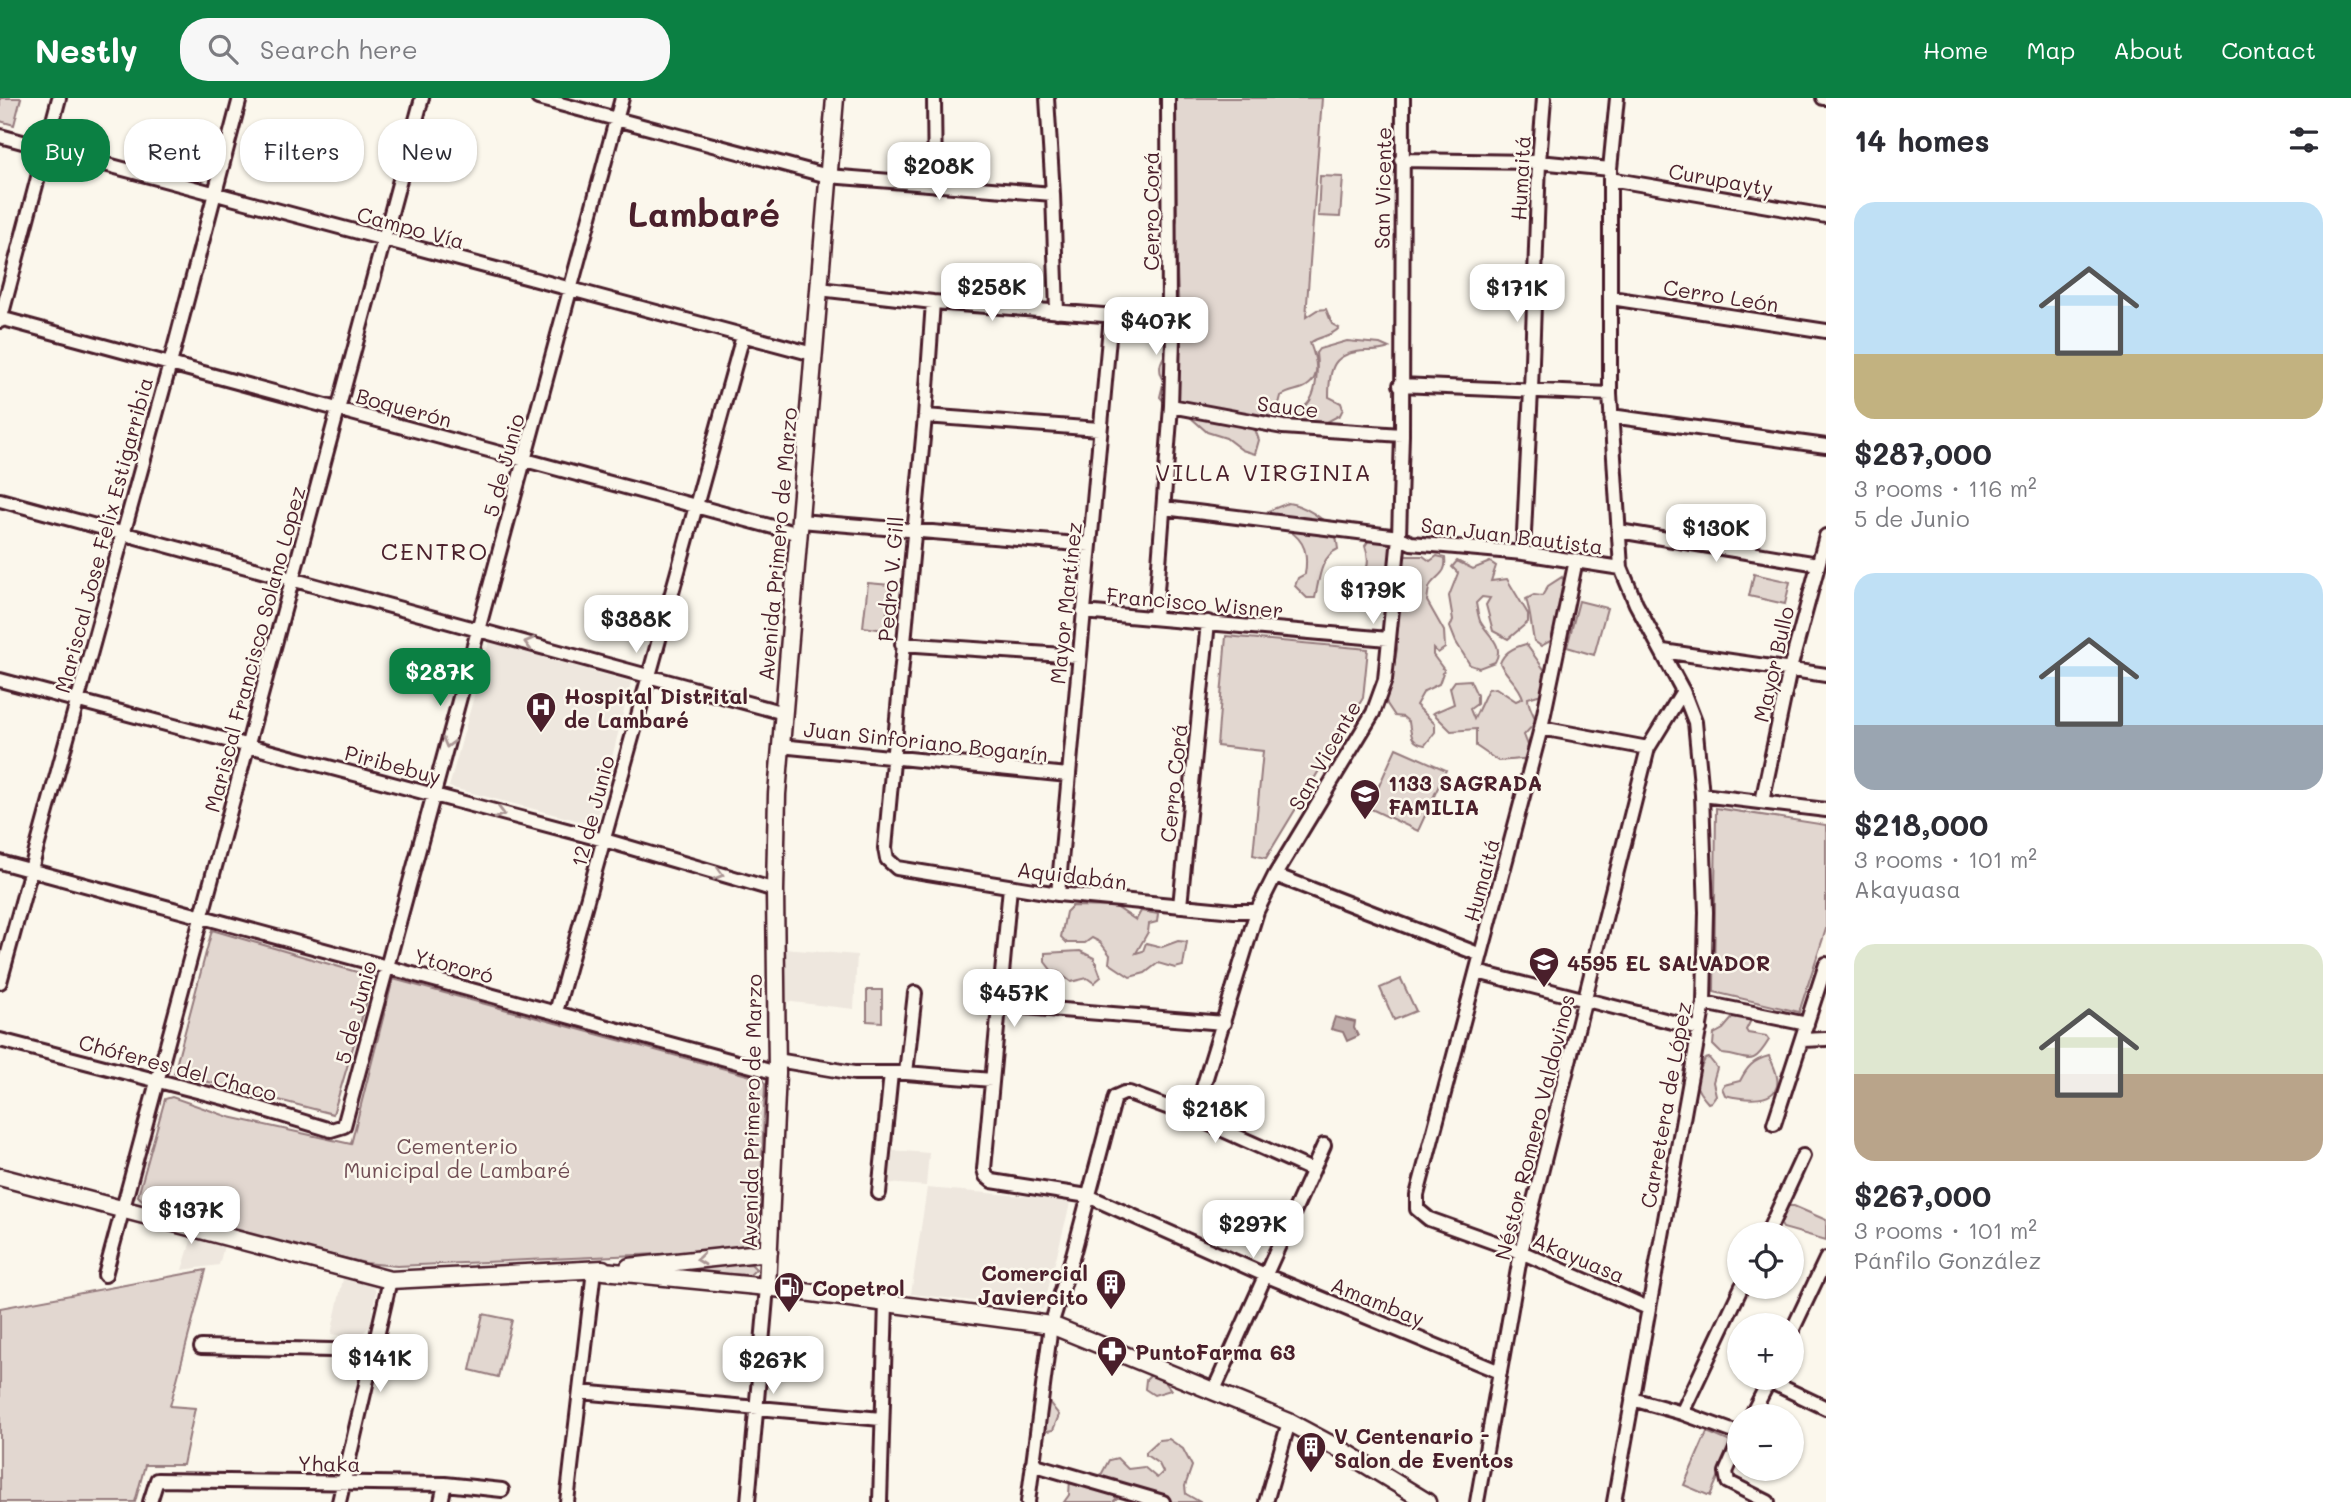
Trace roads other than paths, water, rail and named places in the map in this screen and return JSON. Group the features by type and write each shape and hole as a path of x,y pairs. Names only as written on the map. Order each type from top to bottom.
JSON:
{"main road":[{"name":"Avenida Primero de Marzo","path":"767,1287 777,1067 775,827 835,98"},
{"path":"0,1177 390,1280 594,1270 769,1252"},
{"path":"594,1270 767,1287 1051,1325 1289,1422 1427,1502"}],"street":[{"path":"54,119 59,98"},
{"name":"Mariscal Jose Felix Estigarribia","path":"0,982 170,364 240,98"},
{"name":"Mariscal Francisco Solano Lopez","path":"105,1275 422,98"},
{"path":"538,98 828,176 1053,194"},
{"name":"5 de Junio","path":"344,1126 622,98"},
{"path":"934,98 935,185"},
{"path":"1047,98 1057,312"},
{"name":"Cerro Corá","path":"1155,617 1171,406 1173,337 1169,320 1168,98"},
{"name":"San Vicente","path":"1194,1117 1257,911 1275,875 1373,713 1385,680 1399,537 1403,98"},
{"name":"Humaitá","path":"1523,553 1544,98"},
{"name":"Carretera de López","path":"1615,1502 1700,1029 1704,1003 1706,912 1702,795 1695,722 1663,651 1636,604 1622,568 1610,394 1610,174 1618,98"},
{"name":"Campo Vía","path":"0,136 21,142"},
{"name":"Curupayty","path":"1401,160 1539,162 1826,216"},
{"name":"Campo Vía","path":"110,166 813,354"},
{"path":"0,319 37,182"},
{"path":"818,289 933,302 1169,320"},
{"name":"Cerro León","path":"1611,298 1826,331"},
{"name":"Pedro V. Gill","path":"887,859 885,848 933,302"},
{"name":"Mayor Martínez","path":"1058,894 1111,316"},
{"name":"Boquerón","path":"0,319 696,506 799,528"},
{"name":"12 de Junio","path":"556,1012 743,336"},
{"path":"1400,385 1610,394"},
{"name":"Sauce","path":"1171,406 1283,427 1402,435"},
{"path":"925,416 1099,429"},
{"path":"1611,416 1826,446"},
{"name":"Juan Sinforiano Bogarín","path":"0,500 784,713"},
{"name":"San Juan Bautista","path":"1164,508 1399,537 1411,543 1523,553 1622,568"},
{"path":"799,528 914,530 1090,545"},
{"name":"San Juan Bautista","path":"1619,531 1818,564"},
{"name":"Mayor Bullo","path":"1762,802 1790,669 1826,536"},
{"name":"Humaitá","path":"1417,1209 1417,1195 1541,728 1576,560"},
{"name":"Francisco Wisner","path":"1083,612 1388,639"},
{"name":"Cerro Corá","path":"1180,906 1208,622"},
{"path":"902,644 1078,656"},
{"path":"1663,651 1826,675"},
{"name":"Piribebuy","path":"0,680 604,840 775,890"},
{"name":"Néstor Romero Valdovinos","path":"1476,1502 1521,1252 1648,748 1683,691"},
{"path":"1541,728 1648,748"},
{"name":"Juan Sinforiano Bogarín","path":"780,746 1068,775"},
{"path":"1702,795 1826,810"},
{"name":"Aquidabán","path":"887,859 897,868 1058,894 1257,911"},
{"name":"Ytororó","path":"0,862 556,1012 777,1067 992,1080"},
{"path":"1275,875 1481,955"},
{"path":"992,1080 1010,887"},
{"path":"1773,1124 1826,964"},
{"path":"1477,972 1700,1029"},
{"path":"906,1073 915,993"},
{"path":"1704,1003 1807,1024"},
{"path":"1000,1005 1224,1023"},
{"name":"Chóferes del Chaco","path":"0,1040 232,1100 331,1130 344,1126"},
{"path":"1802,1040 1826,1040"},
{"path":"879,1193 891,1073"},
{"name":"Amambay","path":"992,1080 984,1169 986,1176 992,1181 1088,1196 1265,1275 1500,1372"},
{"path":"1028,1502 1051,1325 1115,1097 1129,1093 1194,1117 1312,1170"},
{"path":"1214,1390 1324,1145"},
{"path":"1773,1222 1803,1156"},
{"name":"Akayuasa","path":"1417,1209 1429,1219 1521,1252 1648,1308"},
{"path":"1803,1313 1820,1285 1826,1259"},
{"path":"567,1502 594,1270"},
{"path":"339,1502 390,1280"},
{"path":"748,1502 767,1287"},
{"path":"1682,1413 1736,1299"},
{"path":"880,1502 886,1302"},
{"path":"201,1347 373,1351"},
{"path":"1791,1390 1826,1408"},
{"path":"580,1392 881,1419"},
{"path":"1632,1399 1727,1429"},
{"path":"1266,1502 1289,1422"},
{"path":"1032,1464 1163,1502"},
{"name":"Yhaka","path":"150,1502 155,1480 445,1484 502,1490"},
{"path":"1728,1481 1768,1502"},
{"path":"441,1502 445,1484"}],"place":[{"name":"Hospital Distrital de Lambaré","path":"541,734"},
{"name":"1133 SAGRADA FAMILIA","path":"1365,821"},
{"name":"4595 EL SALVADOR","path":"1544,989"},
{"name":"Comercial Javiercito","path":"1111,1311"},
{"name":"Copetrol","path":"789,1314"},
{"name":"PuntoFarma 63","path":"1112,1378"},
{"name":"V Centenario - Salon de Eventos","path":"1311,1474"}],"district":[{"name":"Lambaré","path":"704,213"},
{"name":"VILLA VIRGINIA","path":"1264,471"},
{"name":"CENTRO","path":"435,550"}],"park label":[{"name":"Cementerio Municipal de Lambaré","path":"457,1157"}]}
